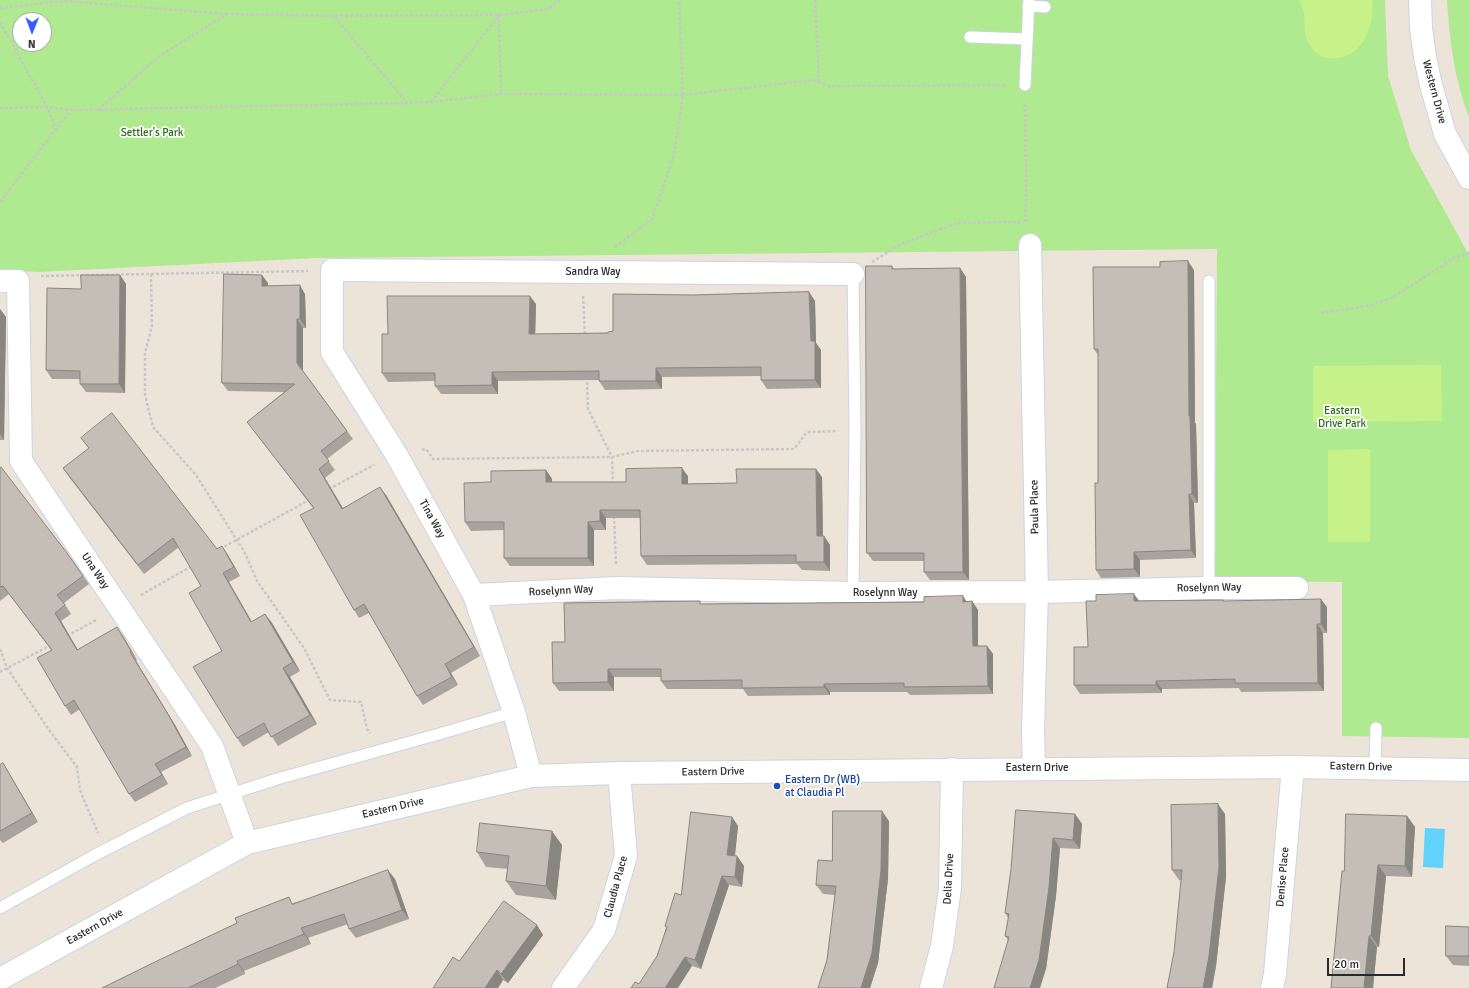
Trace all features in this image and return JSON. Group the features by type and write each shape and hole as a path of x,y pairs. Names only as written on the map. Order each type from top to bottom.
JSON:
{"street":[{"name":"Western Drive","path":"1420,0 1421,28 1431,85 1445,134 1469,178"},
{"name":"Paula Place","path":"1030,245 1037,592 1033,730 1034,768"},
{"name":"Sandra Way","path":"332,270 853,274"},
{"name":"Tina Way","path":"332,270 332,352 396,454 474,595 514,712 531,776"},
{"name":"Una Way","path":"9,281 21,461 212,746 247,843"},
{"name":"Roselynn Way","path":"474,595 617,588 853,593 1297,588"},
{"name":"Eastern Drive","path":"0,979 247,843 531,776 619,773 1293,766 1469,770"},
{"name":"Denise Place","path":"1272,988 1275,974 1293,766"},
{"name":"Delia Drive","path":"932,988 942,946 950,888 952,769"},
{"name":"Claudia Place","path":"563,988 604,930 626,856 619,773"}],"lane":[{"path":"1025,85 1029,3 1045,7"},
{"path":"970,37 1027,39"},
{"path":"853,274 855,430 853,593"},
{"path":"1209,588 1210,281"},
{"path":"0,908 187,808 229,793 514,712"},
{"path":"1375,768 1376,728"}],"path":[{"path":"0,8 64,1 227,14 334,16 499,15 548,9 561,0"},
{"path":"614,248 652,219 674,155 683,95 679,0"},
{"path":"815,0 819,82"},
{"path":"98,110 161,55 227,14"},
{"path":"499,15 501,94"},
{"path":"431,102 499,15"},
{"path":"334,16 407,103"},
{"path":"0,22 47,107 56,129"},
{"path":"0,108 47,107 71,110 98,110 407,103 431,102 501,94 683,95 813,80 830,86 1025,85 1025,222 957,223 899,245 853,274"},
{"path":"0,202 71,110"},
{"path":"1321,313 1368,306 1390,299 1454,258 1469,253"},
{"path":"9,281 29,276 332,270"},
{"path":"582,272 585,340"},
{"path":"151,274 152,326 145,353 145,395 153,427 196,475 237,539 245,553 257,581 304,648 330,700 361,702 367,729 380,751"},
{"path":"586,371 588,409 612,457 613,487"},
{"path":"327,491 396,454 426,449 433,459 612,457 638,451 794,449 807,432 855,430"},
{"path":"216,552 313,498"},
{"path":"614,510 617,588"},
{"path":"64,638 120,608 195,564"},
{"path":"0,672 56,642"},
{"path":"0,649 7,668 49,730 77,767 80,790 106,850"}],"green space":[{"name":"Settler's Park","path":"0,0 1385,0 1388,76 1411,150 1469,255 1469,738 1342,736 1342,582 1215,581 1217,249 317,258 39,272 0,270"},
{"path":"1300,0 1372,0 1371,21 1364,41 1350,54 1340,58 1323,57 1318,54 1312,48 1306,37 1304,12"},
{"path":"1447,0 1469,0 1469,117 1456,74"},
{"name":"Eastern Drive Park","path":"1441,365 1442,421 1313,422 1313,366"},
{"path":"1370,449 1370,542 1328,542 1328,450"}],"water":[{"path":"1425,828 1445,829 1443,868 1423,867"}],"building":[{"path":"1188,261 1189,416 1192,494 1189,494 1191,550 1134,552 1134,569 1096,570 1095,483 1098,483 1098,349 1094,349 1093,267 1160,267 1160,262"},
{"path":"866,266 892,266 892,269 960,268 963,572 924,572 924,553 867,553"},
{"path":"224,274 262,275 262,286 300,285 300,319 297,319 297,363 347,431 321,451 329,461 319,469 342,509 380,487 474,647 445,664 452,677 417,696 364,604 354,610 300,515 314,508 247,422 295,384 222,383"},
{"path":"81,275 120,275 119,384 80,384 80,371 46,370 47,288 81,289"},
{"path":"809,292 811,341 815,341 815,380 761,380 761,367 656,368 656,381 599,381 599,371 492,372 492,385 435,386 435,373 382,373 382,334 388,334 387,296 530,296 529,334 608,333 613,331 613,294 692,295"},
{"path":"112,413 217,549 222,546 234,567 223,573 251,622 265,614 293,662 283,668 310,715 271,737 264,723 237,738 193,667 222,651 189,593 201,586 173,538 138,565 63,468 89,448 81,438"},
{"path":"1,467 83,576 57,595 65,605 55,613 77,650 117,627 186,747 155,764 162,775 129,794 74,700 65,706 37,658 52,650 3,586 0,587"},
{"path":"682,468 682,484 737,483 736,469 816,469 817,536 824,536 824,562 796,562 796,555 641,556 640,510 600,510 600,521 588,522 588,558 504,558 504,522 465,522 464,483 491,482 491,471 546,470 546,482 626,482 626,469"},
{"path":"1134,594 1134,601 1321,599 1321,624 1317,624 1318,683 1235,683 1235,679 1156,681 1156,685 1074,685 1074,647 1088,647 1086,601 1096,601 1096,595"},
{"path":"963,596 963,602 972,601 973,646 987,646 988,686 904,687 904,683 824,684 824,687 742,688 742,680 661,681 661,669 608,669 608,682 553,683 552,642 565,642 564,603 700,601 700,604 924,602 924,597"},
{"path":"3,763 32,813 0,831 0,765"},
{"path":"1218,804 1219,867 1209,956 1203,988 1167,988 1174,952 1182,870 1172,870 1171,805"},
{"path":"1016,810 1075,814 1073,840 1053,838 1049,887 1039,960 1030,988 994,988 1009,937 1005,936 1009,914 1005,913 1011,869"},
{"path":"833,811 882,811 881,870 872,953 861,988 818,988 827,960 836,886 816,885 818,860 832,861"},
{"path":"691,812 732,817 727,855 737,856 735,877 722,876 695,960 685,957 665,988 631,988 635,982 639,984 657,956 667,927 665,926 675,893 681,895"},
{"path":"1346,814 1407,816 1405,866 1378,865 1364,988 1331,988 1342,871 1344,871"},
{"path":"480,823 552,831 546,886 506,881 509,856 477,852"},
{"path":"388,870 402,910 349,929 344,914 301,928 304,934 237,961 238,964 188,988 102,988 237,923 235,918 289,897 292,904"},
{"path":"504,901 537,925 501,974 497,970 485,988 433,988 453,957 459,961"},
{"path":"1446,926 1469,927 1469,956 1446,956"}],"place":[{"name":"Eastern Dr (WB) at Claudia Pl","path":"777,786"}]}
